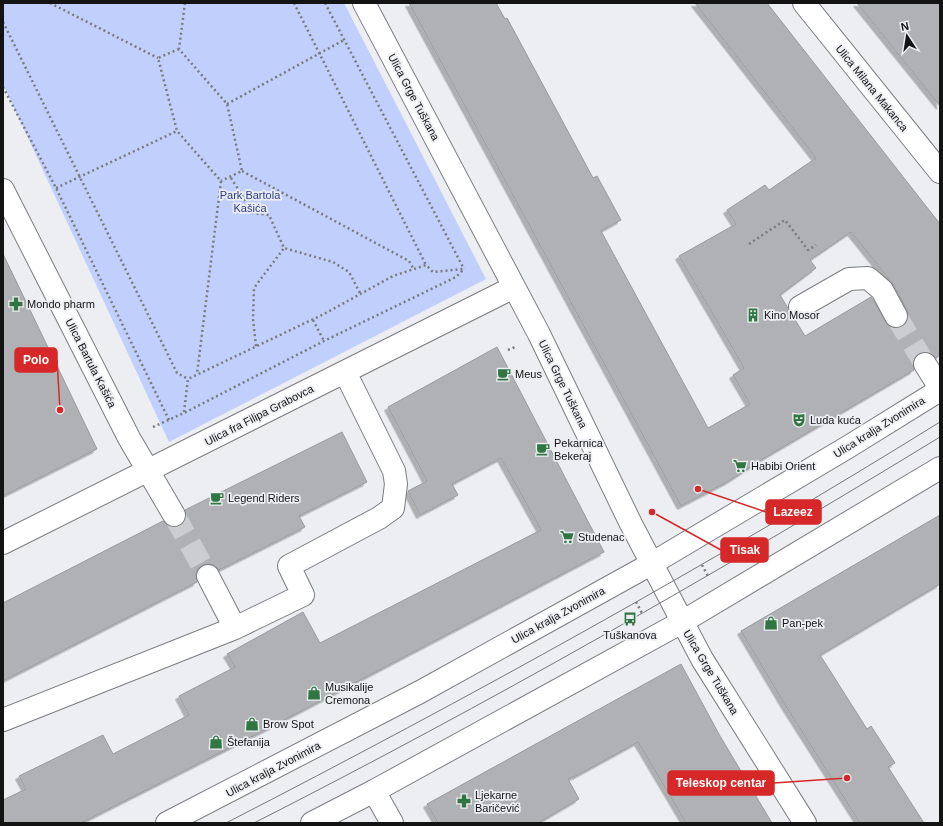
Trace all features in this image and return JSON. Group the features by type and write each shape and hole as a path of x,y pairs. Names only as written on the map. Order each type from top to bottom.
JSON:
{"street":[{"name":"Ulica Grge Tuškana","path":"364,3 539,334 651,564 682,622 702,659 805,823"},
{"name":"Ulica Milana Makanca","path":"804,3 940,172"},
{"name":"Ulica Bartula Kašića","path":"3,190 129,438 174,515"},
{"path":"800,307 849,278 868,278 882,290 896,316"},
{"name":"Ulica fra Filipa Grabovca","path":"3,543 514,287"},
{"path":"925,364 940,389"},
{"path":"3,720 235,628 304,595 289,566 379,518 393,508 396,484 394,471 345,372"},
{"name":"Ulica kralja Zvonimira","path":"167,823 420,692 651,564 835,455 940,389"},
{"path":"312,823 374,791 682,622 940,468"},
{"path":"208,576 235,628"},
{"path":"374,791 392,823"}],"path":[{"path":"50,3 158,58 179,50"},
{"path":"185,3 179,50 227,104 242,171 409,261 413,268"},
{"path":"294,3 426,265 433,272 464,269"},
{"path":"324,3 464,269"},
{"path":"3,22 177,373 188,379"},
{"path":"227,104 344,40"},
{"path":"158,58 177,131 221,181 197,374"},
{"path":"3,87 56,188 169,420 324,341 456,277 464,269"},
{"path":"56,188 177,131"},
{"path":"221,181 231,178 242,171"},
{"path":"231,178 253,213 269,215 284,248 333,262 349,272 360,293"},
{"path":"749,244 786,220 808,250 816,245"},
{"path":"256,346 253,319 254,288 284,248"},
{"path":"188,379 313,320 393,276 413,268 426,265"},
{"path":"313,320 324,341"},
{"path":"184,413 188,379"},
{"path":"699,560 712,582"},
{"path":"633,596 644,617"}],"green space":[{"name":"Park Bartola Kašića","path":"3,3 344,3 486,279 169,442 3,84"}],"building":[{"path":"409,3 496,3 505,19 507,18 593,178 597,176 621,220 601,231 708,428 750,404 733,375 744,368 679,256 736,224 727,210 765,185 769,190 816,158 695,3 767,3 940,224 940,355 936,358 930,353 919,353 914,358 914,370 766,457 729,481 681,506","holes":["851,232 893,284 907,310 908,316 907,322 902,327 895,328 889,326 871,297 805,336 780,295 816,268 810,260"]},
{"path":"857,3 940,3 940,106 886,39"},
{"path":"3,254 97,449 3,496"},
{"path":"497,347 604,552 267,729 81,823 3,823 3,800 26,789 19,776 103,735 113,754 189,715 179,696 235,667 227,654 303,612 320,643 541,530 501,458 452,484 458,495 420,515 408,491 427,481 388,407"},
{"path":"342,432 367,482 299,516 305,527 219,570 214,565 203,565 197,570 197,582 3,681 3,603 163,521 168,526 180,526 185,521 185,510"},
{"path":"940,515 940,584 820,655 867,729 871,726 895,763 888,767 924,823 860,823 785,705 741,631"},
{"path":"681,664 720,736 772,823 686,823 638,742 568,779 579,799 538,823 438,823 427,804"}],"tunnel":[{"path":"896,316 925,364"},
{"path":"174,515 208,576"}],"tram line":[{"path":"226,823 407,728 587,630 765,528 940,422"},
{"path":"254,823 428,732 601,637 856,488 940,437"}],"place":[{"name":"Mondo pharm","path":"16,304"},
{"name":"Kino Mosor","path":"753,315"},
{"name":"Meus","path":"504,374"},
{"name":"Polo","path":"60,410"},
{"name":"Luda kuća","path":"799,420"},
{"name":"Pekarnica Bekeraj","path":"543,449"},
{"name":"Habibi Orient","path":"740,466"},
{"name":"Lazeez","path":"698,489"},
{"name":"Legend Riders","path":"217,498"},
{"name":"Tisak","path":"652,512"},
{"name":"Studenac","path":"567,537"},
{"name":"Tuškanova","path":"630,619"},
{"name":"Pan-pek","path":"771,623"},
{"name":"Musikalije Cremona","path":"314,693"},
{"name":"Brow Spot","path":"252,724"},
{"name":"Štefanija","path":"216,742"},
{"name":"Teleskop centar","path":"847,778"},
{"name":"Ljekarne Baričević","path":"464,801"}]}
